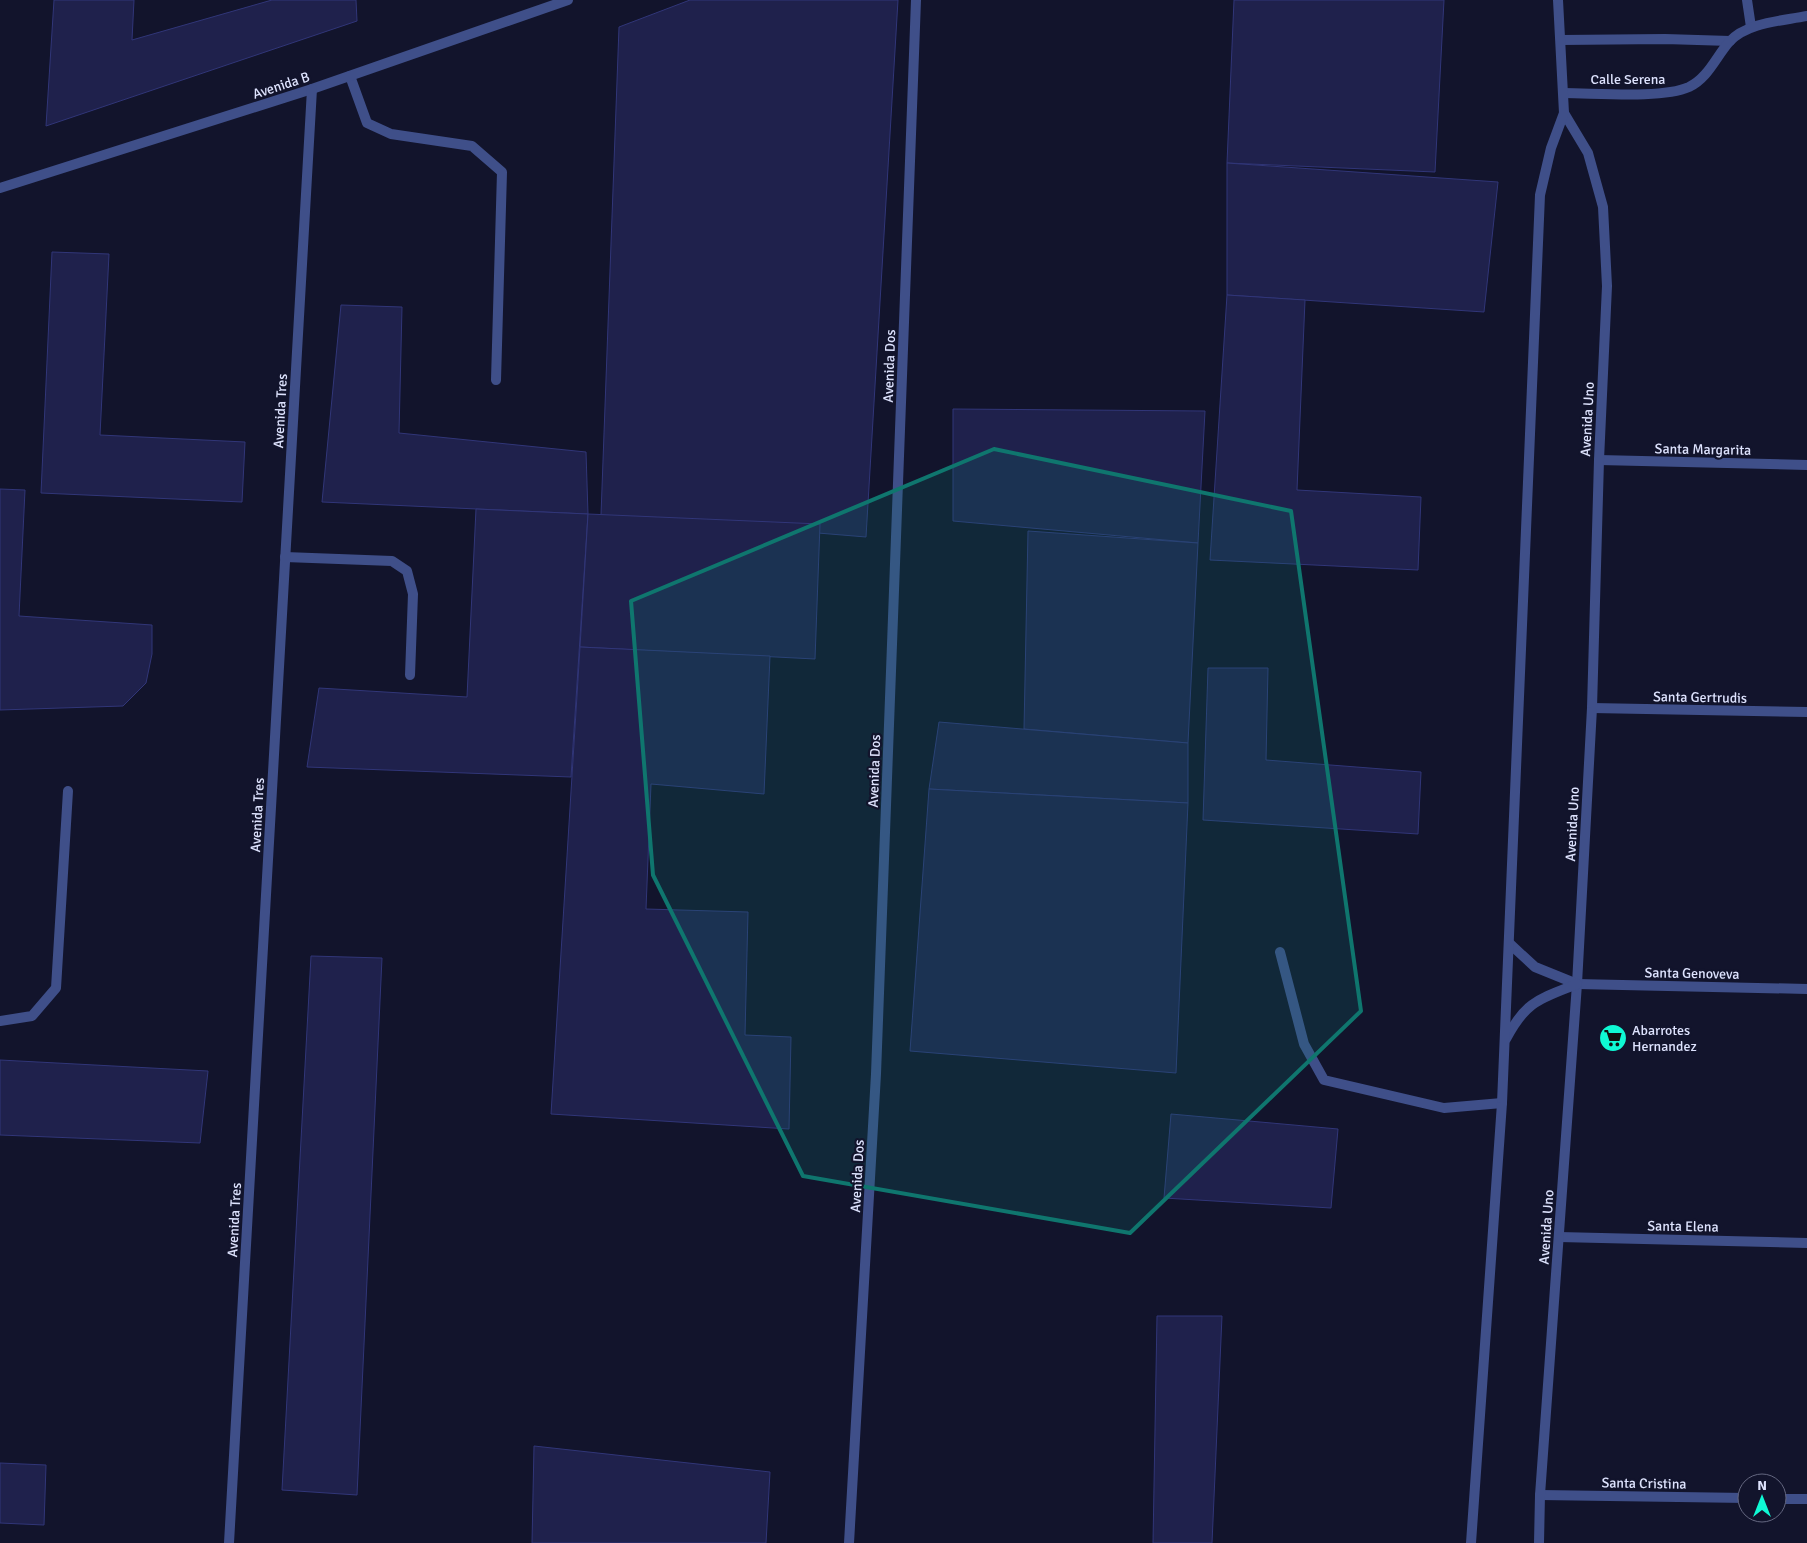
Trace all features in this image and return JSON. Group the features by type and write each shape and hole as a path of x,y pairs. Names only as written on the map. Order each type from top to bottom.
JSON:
{"street":[{"name":"Avenida B","path":"0,188 312,89 568,0"},
{"name":"Avenida Dos","path":"849,1543 876,1074 916,0"},
{"path":"1471,1543 1502,1103 1540,194 1551,148 1564,113 1558,0"},
{"path":"1747,0 1751,27"},
{"name":"Calle Serena","path":"1564,93 1667,94 1690,86 1713,66 1730,41 1751,27 1807,16"},
{"path":"1561,40 1664,39 1730,41"},
{"path":"350,76 367,123 391,134 472,146 502,172 496,380"},
{"name":"Avenida Tres","path":"229,1543 312,89"},
{"name":"Avenida Uno","path":"1539,1543 1540,1495 1577,984 1592,708 1599,460 1607,286 1603,207 1588,153 1564,113"},
{"name":"Santa Margarita","path":"1599,460 1807,465"},
{"path":"285,557 392,561 407,571 414,594 410,675"},
{"name":"Santa Gertrudis","path":"1592,708 1807,712"},
{"path":"0,1021 32,1016 56,988 68,792"},
{"path":"1509,942 1535,967 1577,984"},
{"path":"1280,952 1304,1044 1324,1080 1444,1108 1502,1103"},
{"path":"1505,1042 1513,1026 1527,1007 1544,997 1577,984"},
{"name":"Santa Genoveva","path":"1577,984 1807,989"},
{"name":"Santa Elena","path":"1559,1237 1807,1243"},
{"name":"Santa Cristina","path":"1540,1495 1737,1498"},
{"path":"1787,1499 1807,1499"}],"highlighted area":[{"path":"994,449 1291,511 1361,1011 1130,1233 803,1176 653,875 631,601"}],"building":[{"path":"54,0 134,0 132,40 272,0 356,0 357,21 46,126"},
{"path":"690,0 898,0 866,537 601,515 619,27"},
{"path":"1234,0 1444,0 1435,172 1227,163"},
{"path":"1227,163 1498,182 1484,312 1227,295"},
{"path":"52,252 109,254 100,435 245,442 242,502 41,493"},
{"path":"1227,295 1305,300 1297,490 1421,497 1418,570 1210,560"},
{"path":"341,305 402,307 399,433 586,452 588,514 322,502"},
{"path":"953,409 1205,411 1198,543 953,521"},
{"path":"0,489 25,490 19,616 152,625 152,654 146,683 123,706 0,710"},
{"path":"476,509 588,514 571,777 307,767 319,688 467,697"},
{"path":"588,514 820,524 815,659 580,647"},
{"path":"1028,531 1198,543 1188,743 1024,729"},
{"path":"580,647 770,656 764,794 651,784 646,909 748,912 745,1035 791,1037 789,1129 551,1114"},
{"path":"1208,668 1268,668 1266,760 1421,772 1418,834 1203,820"},
{"path":"939,722 1188,743 1188,803 929,789"},
{"path":"929,789 1188,803 1176,1073 910,1051"},
{"path":"311,956 382,958 357,1495 282,1490"},
{"path":"0,1060 208,1071 200,1143 0,1135"},
{"path":"1171,1114 1338,1129 1331,1208 1164,1198"},
{"path":"1157,1316 1222,1316 1212,1543 1153,1543"},
{"path":"534,1446 770,1472 766,1543 532,1543"},
{"path":"0,1463 46,1465 44,1525 0,1523"}],"place":[{"name":"Abarrotes Hernandez","path":"1613,1038"}]}
